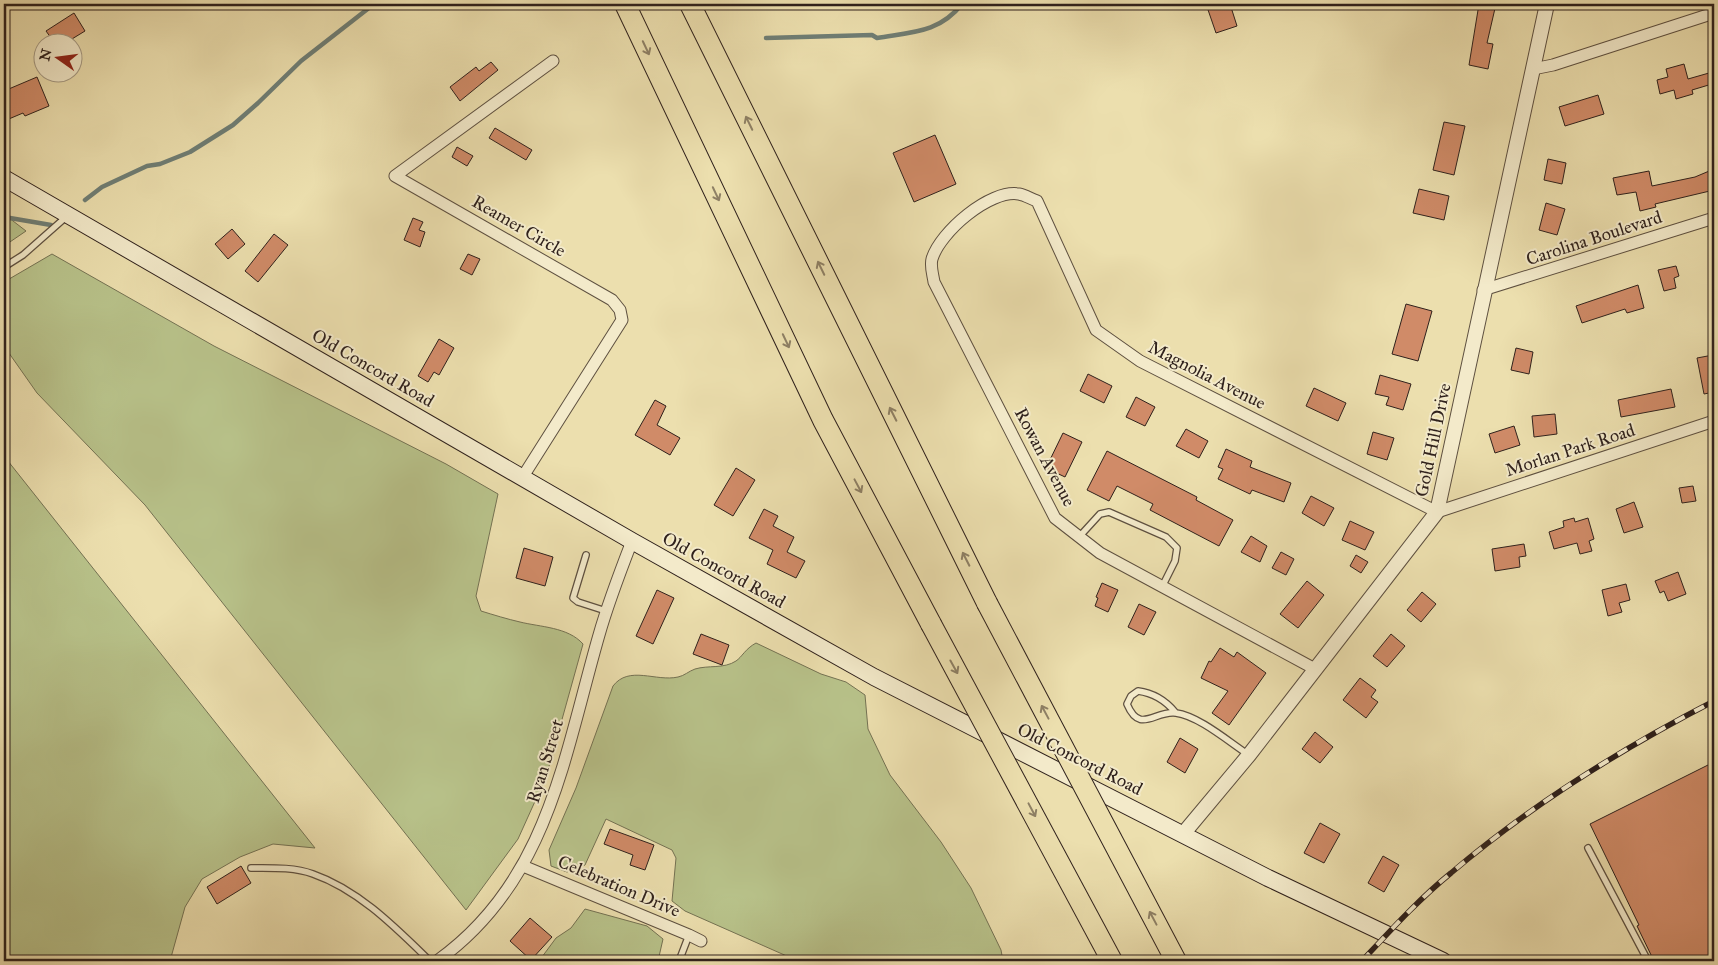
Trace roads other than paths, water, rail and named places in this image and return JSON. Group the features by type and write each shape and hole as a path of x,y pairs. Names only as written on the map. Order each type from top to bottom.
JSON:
{"highway":[{"path":"625,4 823,420 1112,961"},
{"path":"690,4 987,603 1176,961"}],"main road":[{"name":"Old Concord Road","path":"4,178 522,478 874,677 1268,878 1443,961"}],"street":[{"name":"Gold Hill Drive","path":"1183,834 1249,755 1437,512 1483,290 1547,4"},
{"path":"1533,69 1553,65 1714,13"},
{"name":"Reamer Circle","path":"522,478 622,320 620,310 612,300 395,176 553,61"},
{"name":"Rowan Avenue","path":"1032,199 1019,194 1007,194 981,206 960,220 939,243 932,261 934,282 1055,518 1100,553 1315,669"},
{"name":"Magnolia Avenue","path":"1032,199 1037,201 1052,230 1074,286 1096,330 1140,361 1437,512"},
{"name":"Carolina Boulevard","path":"1483,290 1714,218"},
{"name":"Morlan Park Road","path":"1437,512 1714,421"},
{"name":"Ryan Street","path":"437,961 468,936 491,912 523,866 555,796 606,611 632,541"},
{"name":"Celebration Drive","path":"523,866 689,935 701,942"}],"lane":[{"path":"4,267 23,255 68,215"},
{"path":"1079,537 1100,514 1109,512 1166,538 1177,548 1175,561 1162,587"},
{"path":"586,555 573,598 578,602 606,611"},
{"path":"1175,712 1149,719 1138,719 1131,713 1127,704 1131,696 1138,691 1146,692 1164,701 1175,712 1196,720 1249,755"},
{"path":"1588,848 1648,961"},
{"path":"251,868 288,869 311,874 333,883 374,910 430,961"},
{"path":"680,961 689,935"}],"waterway":[{"path":"85,200 102,187 147,166 160,164 190,152 233,125 301,61 374,4"},
{"path":"766,38 872,35 877,38 902,34 934,26 953,14 962,4"},
{"path":"4,219 10,218 51,225"}],"railway":[{"path":"1362,961 1405,916 1451,873 1513,824 1611,759 1714,701"}]}
